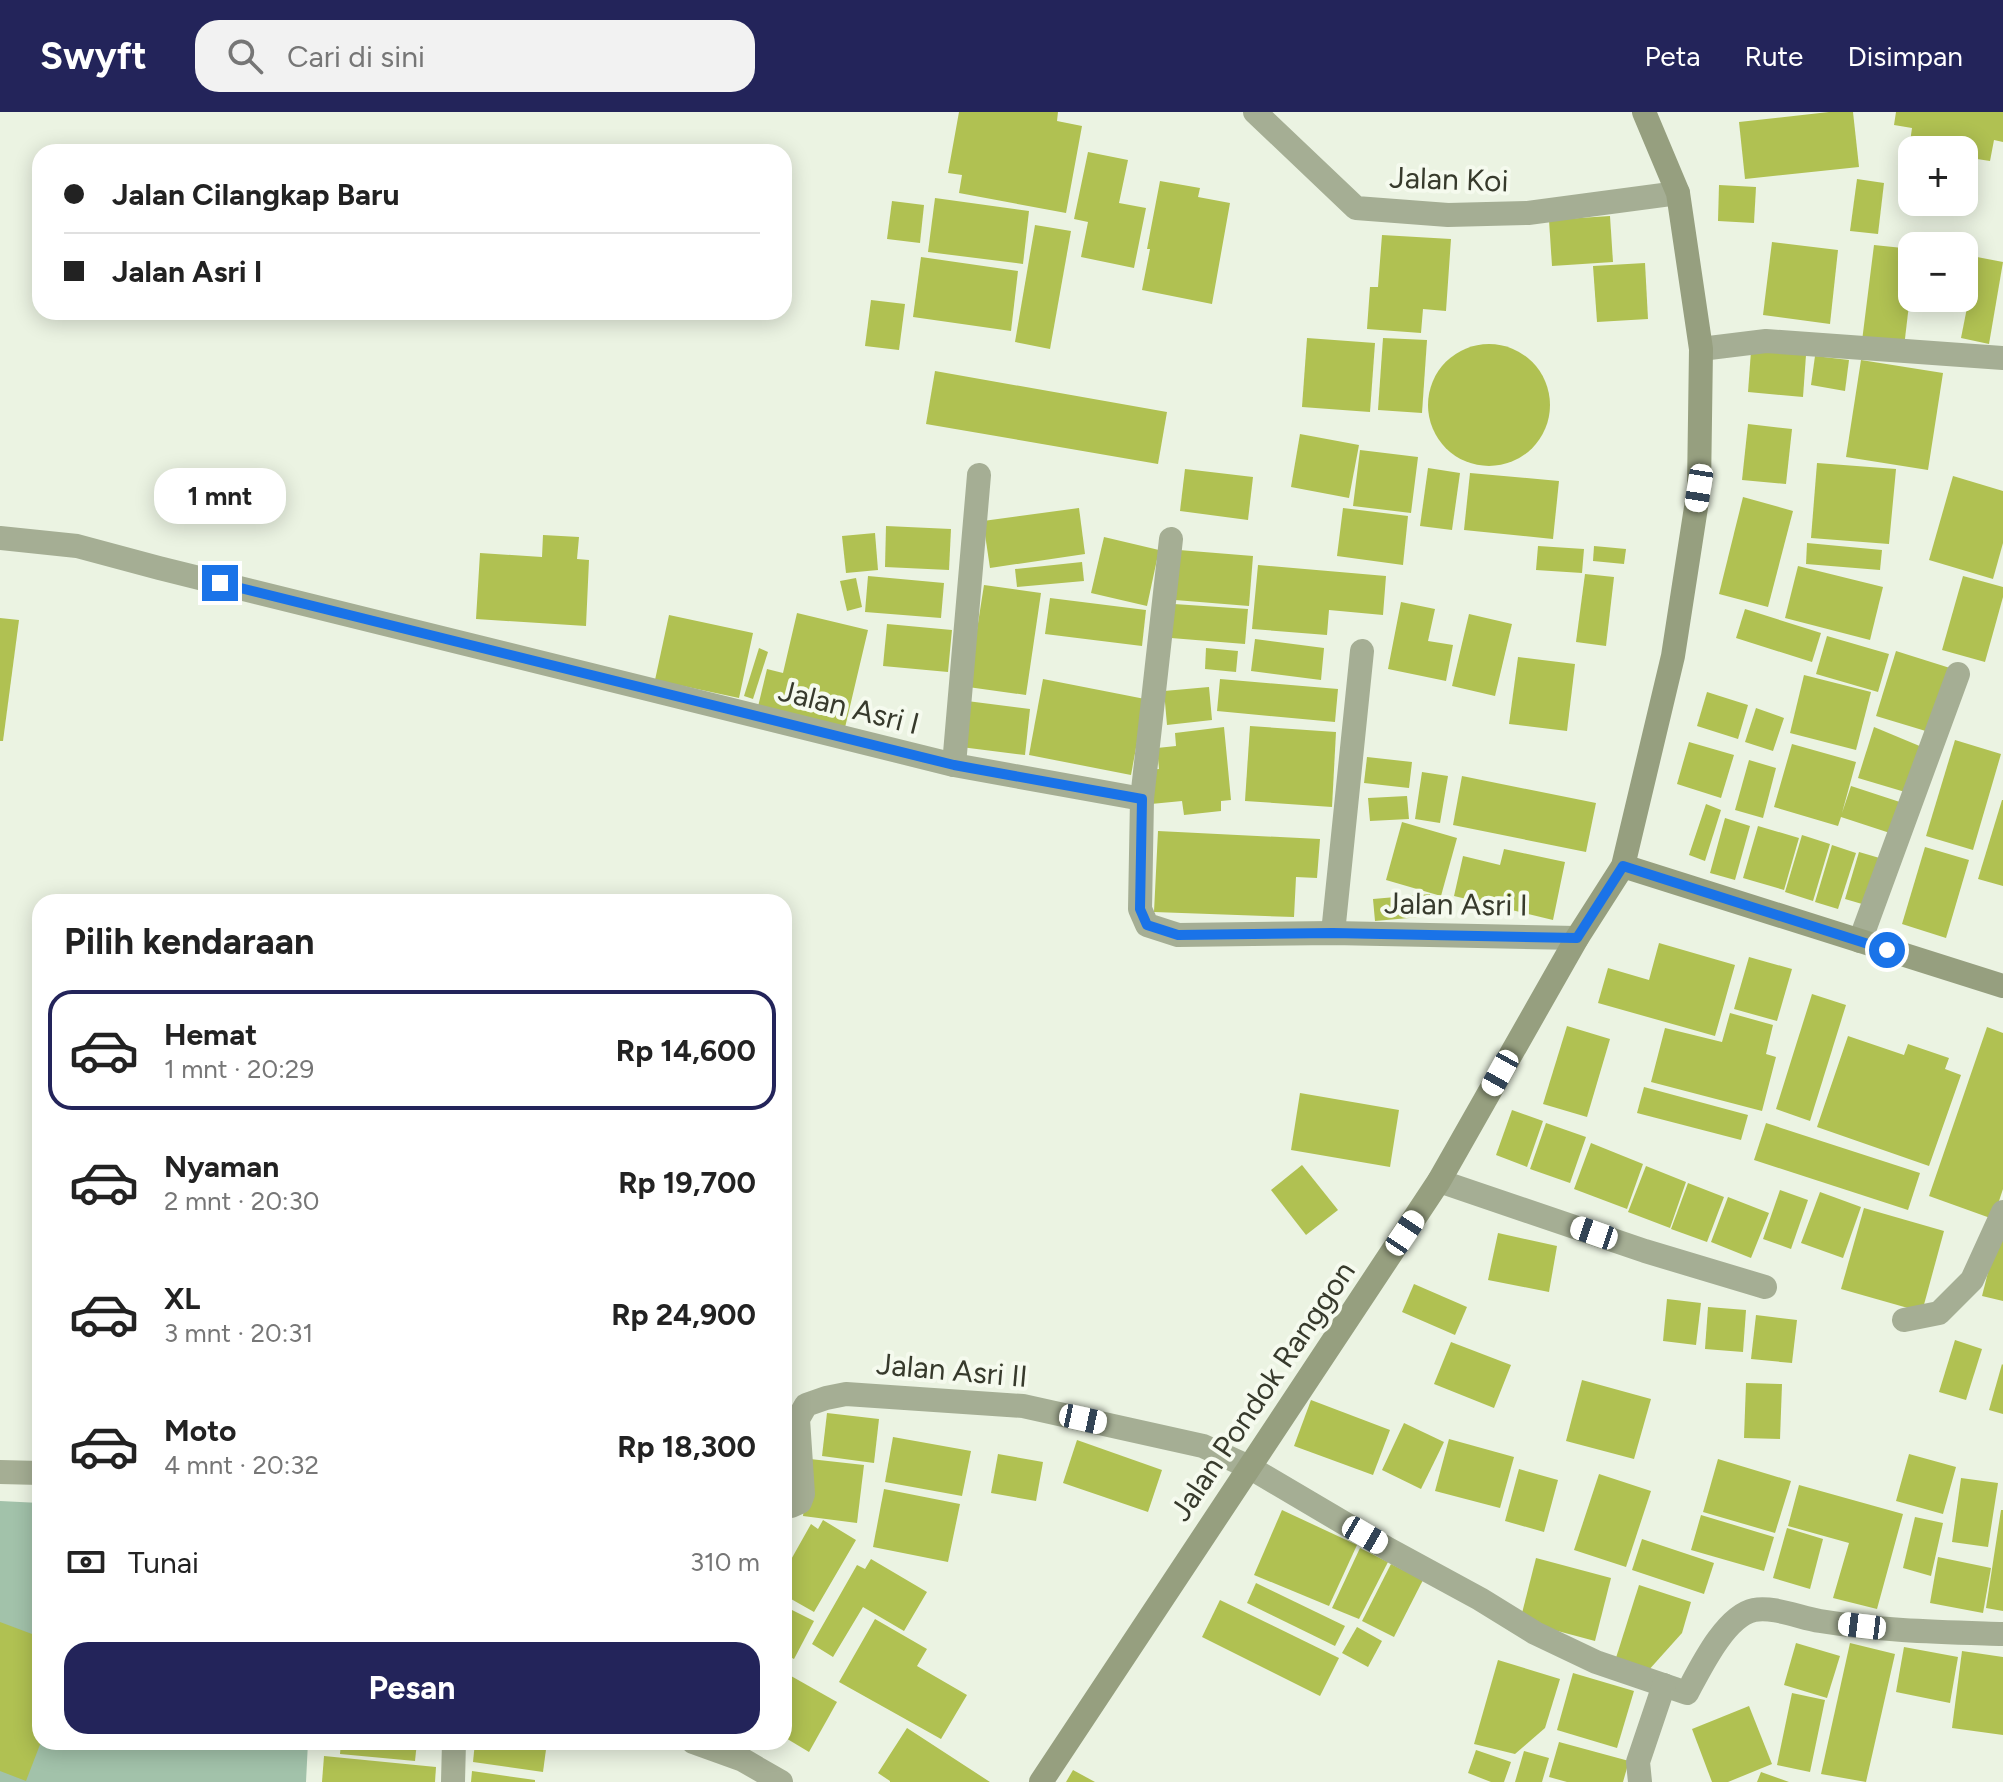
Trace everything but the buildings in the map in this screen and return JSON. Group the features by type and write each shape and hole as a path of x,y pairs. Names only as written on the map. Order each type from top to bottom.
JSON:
{"street":[{"name":"Jalan Koi","path":"1255,112 1356,208 1448,215 1528,213 1678,193"},
{"name":"Jalan Pondok Ranggon","path":"1041,1782 1439,1181 1577,938 1623,866 1673,656 1699,488 1701,349 1678,193 1644,112"},
{"path":"1701,349 1766,341 2003,358"},
{"path":"954,765 979,475"},
{"name":"Jalan Asri I","path":"0,538 77,546 954,765 1142,799 1140,909 1147,925 1178,935 1333,933 1577,938"},
{"path":"1142,799 1171,539"},
{"path":"1333,933 1362,651"},
{"path":"1860,941 1958,674"},
{"path":"1623,866 2003,986"},
{"path":"1439,1181 1645,1251 1765,1287"},
{"path":"1904,1320 1939,1313 1972,1280 2003,1212"},
{"name":"Jalan Asri II","path":"792,1506 800,1502 803,1494 798,1419 806,1405 846,1394 1023,1406 1203,1446 1249,1467"},
{"path":"1249,1467 1535,1633 1596,1662 1687,1693 1710,1649 1738,1618 1753,1610 1767,1609 1818,1621 1884,1629 2003,1634"},
{"path":"0,1472 32,1473"},
{"path":"1640,1782 1638,1762 1664,1685"},
{"path":"453,1782 454,1750"},
{"path":"715,1750 743,1760 781,1782"}],"green space":[{"path":"0,1501 32,1503 32,1750 308,1750 306,1782 0,1782"}],"route":[{"path":"220,583 954,765 1142,799 1140,909 1147,925 1178,935 1333,933 1577,938 1623,866 1887,950"}]}
